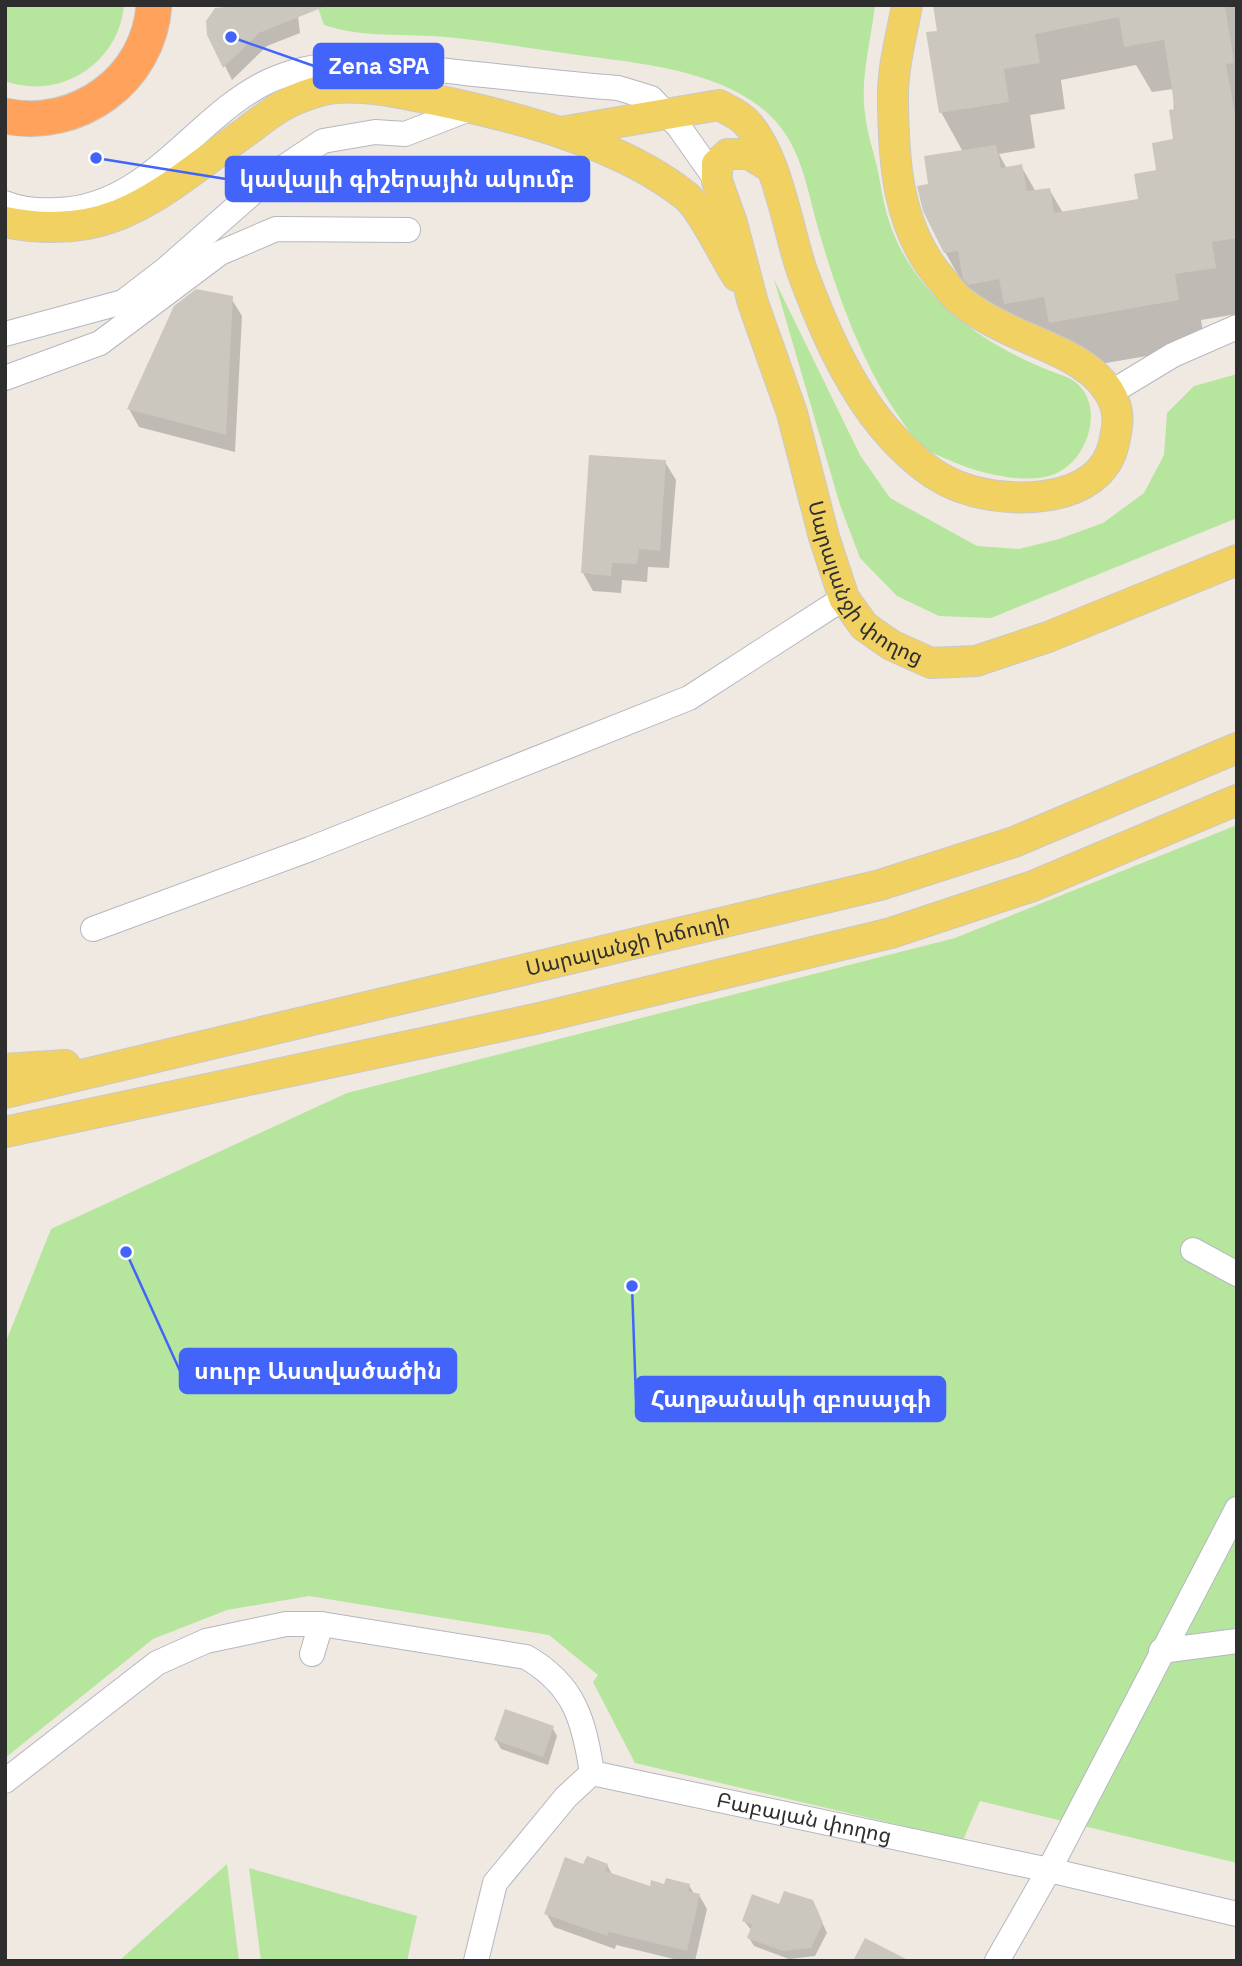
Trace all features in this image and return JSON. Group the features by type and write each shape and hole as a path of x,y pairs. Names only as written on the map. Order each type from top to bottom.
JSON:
{"highway":[{"path":"5,116 51,118 99,100 113,89 135,63 150,32 154,5"}],"main road":[{"path":"561,132 719,105 743,118 757,135 772,168 803,273 831,341 878,422 929,472 961,487 1019,498 1055,494 1093,479 1111,455 1118,426 1115,404 1103,380 1062,354 1009,330 960,301 926,262 908,228 900,196 893,92 907,5"},
{"path":"5,222 34,228 72,228 102,223 155,199 286,104 335,88 389,91 504,114 561,132 638,166 688,197 754,303"},
{"path":"754,303 732,223 717,181 717,164 728,154 748,154 772,168"},
{"name":"Սարալանջի փողոց","path":"754,303 792,413 824,537 844,598 864,626 891,645 931,663 976,661 1048,636 1237,560"},
{"name":"Սարալանջի խճուղի","path":"5,1093 880,885 1014,842 1237,748"},
{"path":"5,1132 535,1019 891,933 1033,886 1237,800"},
{"path":"5,1069 129,1063"}],"street":[{"path":"5,203 39,211 66,210 119,196 239,101 275,78 318,66 372,63 618,88 651,99 667,114 717,181"},
{"path":"5,334 123,302 166,269 275,173 323,141 375,132 405,134 472,108"},
{"path":"5,378 100,343 220,253 276,229 408,230"},
{"path":"1110,393 1173,355 1237,327"},
{"path":"93,929 310,849 689,698 844,598"},
{"path":"1193,1250 1237,1274"},
{"path":"997,1961 1049,1870 1237,1508"},
{"path":"5,1781 157,1663 206,1641 286,1624 321,1624 526,1657 548,1670 579,1714 584,1725 592,1773 566,1797 495,1883 476,1961"},
{"path":"312,1654 321,1624"},
{"path":"1161,1651 1237,1641"},
{"name":"Բաբայան փողոց","path":"592,1773 1049,1870 1237,1914"}],"green space":[{"path":"5,5 124,5 120,26 99,60 66,81 46,86 26,86 5,81"},
{"path":"317,5 875,5 865,73 865,114 887,214 901,249 916,274 958,318 1009,352 1078,384 1091,410 1086,440 1079,454 1068,466 1055,474 1019,478 967,467 918,444 888,399 852,328 825,253 798,158 781,127 752,101 709,80 661,67 465,39 337,29 324,25"},
{"path":"774,279 860,455 890,498 977,546 1019,549 1059,539 1103,523 1144,493 1164,455 1167,413 1194,386 1237,374 1237,518 991,618 939,616 897,596 860,558 840,505"},
{"path":"1237,825 1237,1863 980,1801 963,1840 635,1763 593,1682 598,1675 549,1635 309,1596 227,1610 153,1639 5,1758 5,1344 51,1229 347,1093 955,938"},
{"path":"227,1864 239,1961 119,1961"},
{"path":"249,1868 417,1916 407,1961 261,1961"}],"building":[{"path":"244,5 326,6 259,33 223,68 207,35 206,21 215,8"},
{"path":"933,5 1225,5 1234,63 1226,64 1237,126 1237,238 1212,242 1216,268 1175,274 1179,300 1049,323 1044,297 1004,304 999,279 968,285 963,279 958,251 944,253 923,211 917,186 928,184 924,156 996,145 1001,168 1022,164 1027,191 1050,188 1054,213 1138,199 1134,174 1156,170 1152,143 1173,139 1169,110 1175,109 1164,40 1124,47 1119,17 1035,34 1040,63 1004,69 1009,102 939,113 926,32 937,31"},
{"path":"196,289 233,296 226,435 127,409 174,306"},
{"path":"589,455 666,460 660,551 639,549 637,564 612,563 611,576 581,573"},
{"path":"505,1709 554,1726 543,1757 494,1740"},
{"path":"587,1856 608,1864 605,1871 650,1886 651,1880 664,1884 666,1878 690,1884 688,1891 700,1894 687,1951 609,1932 607,1936 544,1914 565,1857 583,1864"},
{"path":"784,1891 813,1900 823,1923 811,1948 783,1951 747,1938 752,1925 742,1921 752,1894 779,1904"},
{"path":"865,1938 910,1961 853,1961"}],"place":[{"name":"Zena SPA","path":"231,37"},
{"name":"կավալլի գիշերային ակումբ","path":"96,158"},
{"name":"սուրբ Աստվածածին","path":"126,1252"},
{"name":"Հաղթանակի զբոսայգի","path":"632,1286"}]}
